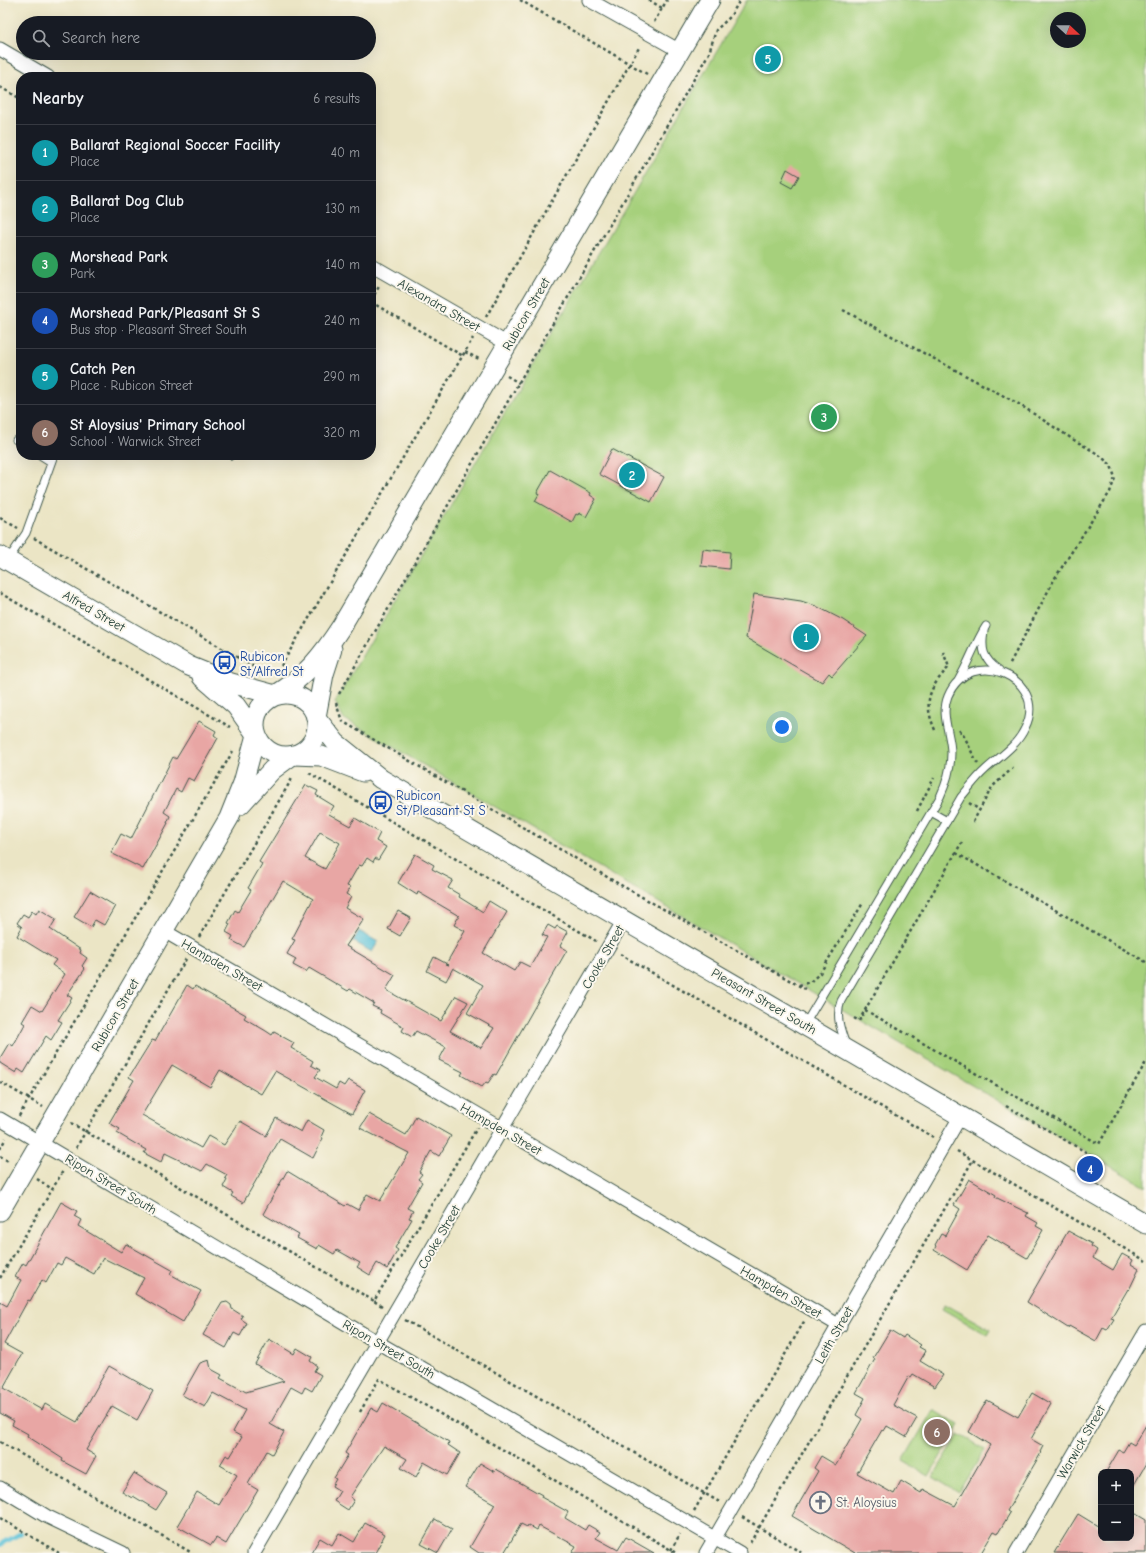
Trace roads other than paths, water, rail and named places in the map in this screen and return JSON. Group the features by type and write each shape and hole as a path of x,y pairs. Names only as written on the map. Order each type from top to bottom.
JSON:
{"street":[{"path":"589,0 680,51"},
{"name":"Rubicon Street","path":"276,695 294,684 314,665 341,627 710,0"},
{"path":"0,49 16,58"},
{"path":"19,60 39,72"},
{"name":"Alexandra Street","path":"376,268 508,344"},
{"name":"Alfred Street","path":"4,558 189,666 231,683 276,695"},
{"name":"Rubicon Street","path":"316,718 324,674 341,627"},
{"name":"Alfred Street","path":"189,666 236,706 256,734"},
{"path":"291,694 301,697 309,704 316,718 317,729 312,742 303,751 292,756 281,756 270,752 262,746 256,734 254,722 257,712 263,703 276,695 291,694"},
{"name":"Pleasant Street South","path":"316,718 336,743 381,779 1146,1224"},
{"name":"Rubicon Street","path":"0,1211 229,818 244,783 256,734"},
{"name":"Rubicon Street","path":"229,818 259,784 292,756"},
{"name":"Pleasant Street South","path":"292,756 321,756 381,779"},
{"name":"Cooke Street","path":"254,1553 624,920"},
{"name":"Hampden Street","path":"164,931 840,1326"},
{"name":"Leith Street","path":"706,1553 840,1326 960,1117"},
{"name":"Ripon Street South","path":"0,1119 378,1342 715,1538 744,1550"},
{"name":"Warwick Street","path":"1016,1553 1146,1332"},
{"path":"0,1488 53,1520 123,1553"}],"lane":[{"path":"4,558 26,533 51,460"},
{"path":"804,1025 945,786 951,754 945,721 948,696 986,626 982,646 983,653 990,664 1016,680 1025,691 1030,705 1026,728 1019,739 985,770 961,797 841,1001 838,1008 839,1023 847,1049"},
{"path":"954,686 961,679 974,671 987,669 1002,672"},
{"path":"931,812 947,821"}],"water":[{"path":"359,931 378,942 372,952 353,941"}],"waterway":[{"path":"0,1545 21,1533"}],"place":[{"name":"Catch Pen","path":"768,59"},
{"name":"Morshead Park","path":"824,417"},
{"name":"Ballarat Dog Club","path":"632,475"},
{"name":"Ballarat Regional Soccer Facility","path":"806,637"},
{"name":"Rubicon St/Alfred St","path":"224,663"},
{"name":"Rubicon St/Pleasant St S","path":"380,802"},
{"name":"Morshead Park/Pleasant St S","path":"1090,1169"},
{"name":"St Aloysius' Primary School","path":"937,1432"},
{"name":"St. Aloysius","path":"821,1502"}]}
